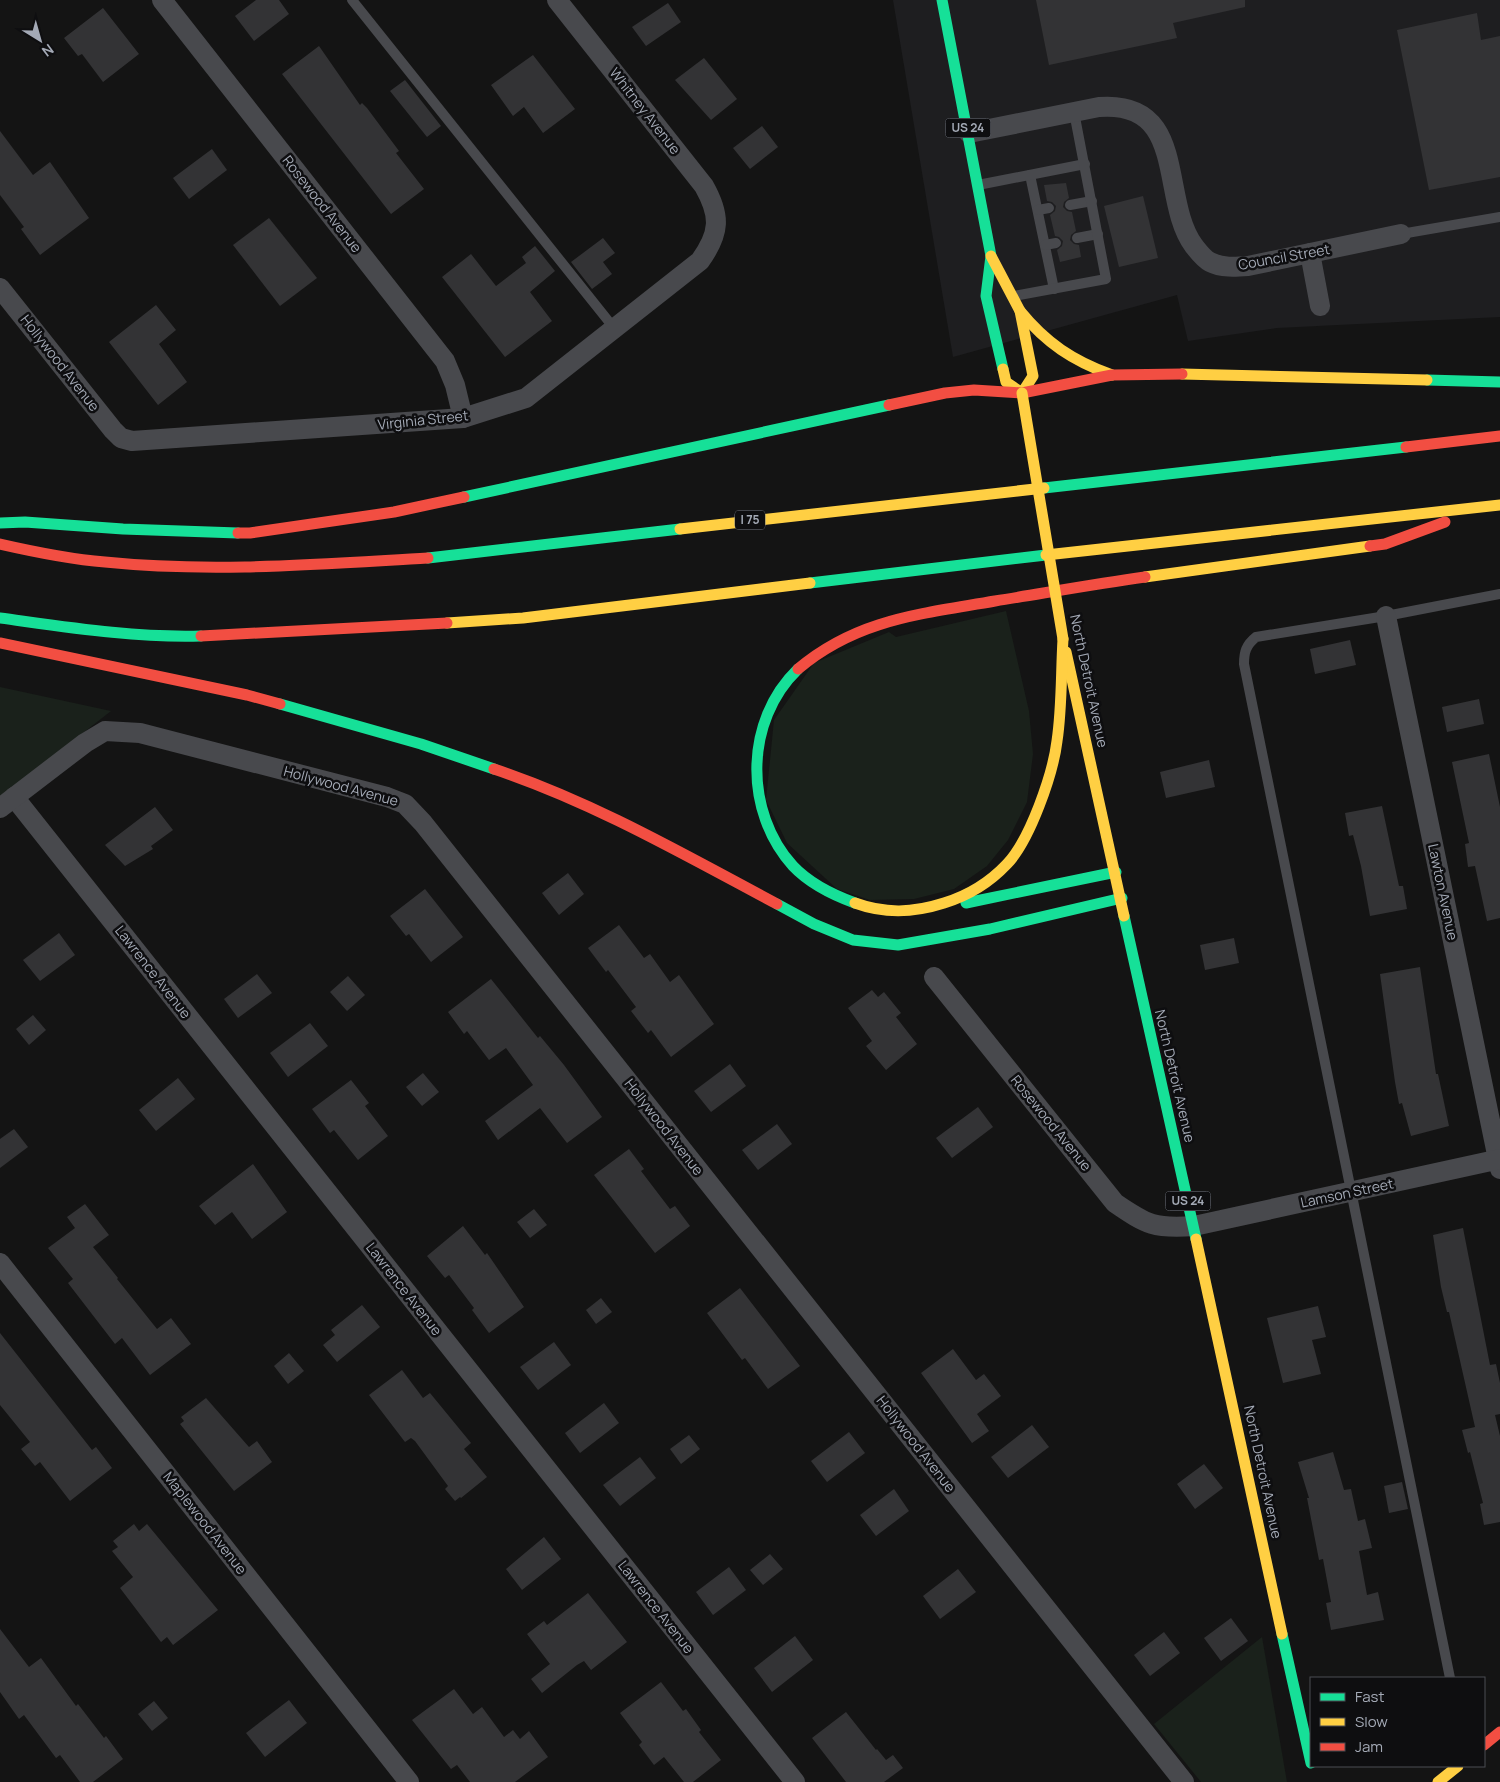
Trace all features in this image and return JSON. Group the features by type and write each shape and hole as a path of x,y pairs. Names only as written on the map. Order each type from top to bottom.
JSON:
{"main road":[{"name":"US 24","path":"942,0 991,256 1020,311 1033,376 1022,393 1006,382 986,296 991,256"},
{"path":"1020,311 1035,330 1058,351 1086,367 1112,375"},
{"path":"0,523 25,522 123,529 250,533 394,512 945,393 974,390 1022,393 1112,375 1329,376 1500,382"},
{"name":"North Detroit Avenue","path":"1022,393 1063,639 1122,898 1310,1759"},
{"name":"I 75","path":"0,544 77,559 172,566 266,567 430,558 1500,436"},
{"path":"0,618 95,631 177,638 522,618 999,560 1496,506"},
{"path":"1116,872 945,907 908,912 869,911 828,895 798,872 774,844 759,806 754,777 755,750 765,714 782,684 808,658 839,638 865,626 896,618 1098,584 1384,544 1496,506"},
{"path":"945,907 984,886 1009,862 1025,834 1040,798 1057,744 1063,639"},
{"path":"0,643 247,695 421,744 501,771 565,796 624,823 814,924 853,940 898,944 990,929 1122,898"},
{"path":"1485,1744 1500,1732"},
{"path":"1438,1782 1457,1767"}],"street":[{"name":"Rosewood Avenue","path":"162,0 445,362 456,385 463,418"},
{"name":"Whitney Avenue","path":"557,0 704,186 715,205 716,230"},
{"name":"Council Street","path":"969,134 1074,112 1114,106 1134,112 1152,125 1161,135 1167,149 1184,231 1208,262 1224,267 1248,266 1402,234"},
{"name":"Virginia Street","path":"121,438 144,442 463,418 526,398 700,261 712,243 716,230"},
{"path":"1310,253 1320,306"},
{"name":"Hollywood Avenue","path":"0,288 121,438"},
{"name":"Lawton Avenue","path":"1386,616 1499,1162"},
{"name":"Hollywood Avenue","path":"7,802 105,730 140,733 386,797 405,804 430,831 1184,1782"},
{"name":"Lawrence Avenue","path":"7,802 795,1782"},
{"name":"Rosewood Avenue","path":"934,977 1116,1203 1140,1220 1163,1228 1194,1226"},
{"name":"Lamson Street","path":"1194,1226 1499,1162"},
{"name":"Maplewood Avenue","path":"0,1263 410,1782"}],"lane":[{"path":"352,0 614,328"},
{"path":"1012,296 1106,279 1074,112"},
{"path":"978,185 1085,164"},
{"path":"1030,175 1054,289"},
{"path":"1070,205 1092,201"},
{"path":"1038,210 1049,208"},
{"path":"1402,234 1500,217"},
{"path":"1077,238 1098,234"},
{"path":"1045,245 1056,243"},
{"path":"1450,1677 1244,664 1244,653 1248,643 1256,637 1386,616 1500,594"}],"shaded area":[{"path":"893,0 1500,0 1500,317 1277,328 1188,341 1177,295 953,357"},
{"path":"1006,611 1029,711 1033,754 1027,802 1008,840 987,866 954,889 914,899 870,900 837,889 787,843 766,800 774,720 814,663 889,632 896,637"},
{"path":"0,687 111,711 0,798"},
{"path":"1262,1637 1287,1782 1201,1782 1154,1724"}],"building":[{"path":"256,0 279,0 289,14 254,41 235,16"},
{"path":"1036,0 1245,0 1245,7 1173,23 1177,38 1049,65"},
{"path":"668,3 681,22 646,46 632,27"},
{"path":"103,8 139,54 103,82 82,54 78,56 64,38"},
{"path":"1477,13 1481,40 1500,36 1500,177 1429,190 1397,30"},
{"path":"319,46 360,105 362,103 367,108 399,151 396,153 424,189 391,214 282,74"},
{"path":"533,55 575,109 543,133 524,107 513,116 491,85"},
{"path":"704,58 737,99 711,120 675,80"},
{"path":"405,80 441,126 427,137 390,91"},
{"path":"762,126 778,147 750,169 733,148"},
{"path":"0,131 33,175 50,162 89,218 40,255 21,229 24,227 0,195"},
{"path":"212,149 227,170 189,199 173,178"},
{"path":"1066,183 1069,198 1064,202 1063,207 1067,211 1072,212 1076,231 1071,235 1070,240 1074,244 1079,245 1081,257 1060,262 1057,250 1062,246 1063,241 1055,236 1050,215 1055,211 1056,206 1052,202 1047,201 1044,185"},
{"path":"1143,196 1158,258 1119,267 1104,206"},
{"path":"269,218 317,278 280,306 233,245"},
{"path":"603,238 615,253 603,262 612,274 592,289 571,262"},
{"path":"535,246 555,271 530,292 552,321 505,357 442,277 471,254 496,286 526,263 522,257"},
{"path":"156,305 176,330 159,344 187,382 158,405 109,342"},
{"path":"1350,640 1356,665 1315,674 1310,649"},
{"path":"1479,699 1484,724 1447,732 1442,707"},
{"path":"1489,754 1500,807 1500,918 1487,921 1475,866 1468,867 1465,844 1469,843 1452,762"},
{"path":"1209,760 1215,787 1166,798 1160,772"},
{"path":"1382,806 1399,886 1403,886 1407,909 1370,916 1361,866 1353,835 1349,836 1345,813"},
{"path":"155,807 173,830 151,846 153,849 125,866 105,845"},
{"path":"568,873 584,894 559,915 542,893"},
{"path":"425,889 463,937 431,962 409,934 406,936 390,916"},
{"path":"619,925 644,958 650,954 670,982 679,975 714,1024 671,1057 651,1030 648,1033 631,1011 636,1007 608,970 606,972 588,948"},
{"path":"59,933 75,955 40,981 23,960"},
{"path":"1234,938 1239,963 1205,970 1200,945"},
{"path":"1420,967 1436,1074 1438,1074 1449,1126 1411,1136 1402,1103 1399,1104 1380,974"},
{"path":"257,974 272,993 238,1018 224,999"},
{"path":"348,976 365,995 347,1011 330,992"},
{"path":"491,979 538,1038 540,1036 564,1065 602,1117 567,1143 540,1108 498,1140 485,1121 533,1085 506,1048 489,1060 467,1031 464,1034 448,1012"},
{"path":"872,990 878,997 884,992 901,1013 896,1017 917,1044 886,1070 866,1046 872,1041 848,1008"},
{"path":"33,1015 46,1030 29,1045 16,1029"},
{"path":"310,1023 328,1046 288,1077 270,1053"},
{"path":"730,1064 746,1086 711,1112 694,1091"},
{"path":"423,1073 439,1092 422,1106 406,1087"},
{"path":"178,1078 195,1099 156,1131 139,1110"},
{"path":"351,1080 369,1103 365,1106 388,1136 358,1160 334,1130 330,1133 312,1109"},
{"path":"978,1107 993,1127 952,1158 936,1138"},
{"path":"777,1124 792,1144 758,1170 742,1150"},
{"path":"14,1129 28,1147 0,1168 0,1139"},
{"path":"629,1149 644,1169 641,1171 670,1209 675,1206 690,1226 655,1253 594,1175"},
{"path":"253,1164 287,1212 252,1239 232,1212 215,1225 199,1206"},
{"path":"85,1204 109,1235 93,1247 117,1279 157,1329 171,1318 191,1344 150,1375 122,1338 115,1344 68,1283 73,1279 48,1248 75,1228 67,1217"},
{"path":"534,1209 547,1225 530,1238 517,1222"},
{"path":"463,1226 485,1255 487,1253 524,1307 489,1333 472,1310 474,1308 449,1275 445,1278 427,1256"},
{"path":"1463,1228 1490,1365 1496,1364 1500,1383 1500,1414 1495,1415 1500,1436 1500,1522 1484,1525 1480,1504 1483,1503 1470,1452 1468,1453 1462,1430 1475,1427 1449,1312 1447,1312 1441,1287 1433,1235"},
{"path":"740,1288 800,1366 768,1389 745,1358 742,1360 707,1313"},
{"path":"601,1298 612,1312 596,1324 586,1310"},
{"path":"362,1305 380,1327 337,1362 323,1345 335,1335 331,1330"},
{"path":"1318,1306 1326,1337 1312,1340 1321,1374 1283,1383 1267,1318"},
{"path":"0,1333 92,1450 96,1447 112,1468 70,1501 40,1462 35,1466 21,1449 30,1442 0,1405"},
{"path":"554,1342 571,1365 538,1390 520,1367"},
{"path":"953,1349 976,1380 984,1374 1001,1396 977,1414 989,1431 972,1443 921,1373"},
{"path":"289,1353 304,1371 288,1384 274,1366"},
{"path":"402,1370 423,1398 430,1393 471,1443 464,1449 487,1477 455,1501 445,1489 448,1486 415,1441 411,1438 405,1442 369,1395"},
{"path":"206,1398 249,1447 257,1441 272,1462 234,1491 180,1424 184,1421 181,1417"},
{"path":"604,1403 619,1423 580,1453 565,1433"},
{"path":"1032,1425 1049,1447 1008,1478 991,1457"},
{"path":"849,1432 865,1453 827,1482 811,1461"},
{"path":"689,1435 700,1449 681,1464 670,1449"},
{"path":"1333,1452 1344,1490 1351,1489 1358,1521 1365,1519 1372,1548 1359,1551 1367,1595 1378,1592 1384,1620 1331,1630 1326,1603 1331,1602 1323,1559 1319,1560 1307,1498 1309,1498 1298,1462"},
{"path":"640,1457 656,1478 620,1506 603,1485"},
{"path":"1204,1464 1223,1488 1195,1509 1177,1484"},
{"path":"1402,1482 1408,1509 1389,1513 1384,1486"},
{"path":"894,1489 909,1511 876,1536 860,1515"},
{"path":"134,1524 139,1531 147,1524 218,1610 173,1645 167,1637 161,1642 120,1588 133,1577 112,1551 118,1547 113,1541"},
{"path":"544,1537 561,1559 522,1590 506,1569"},
{"path":"770,1554 783,1569 763,1585 750,1570"},
{"path":"729,1567 746,1590 713,1615 696,1592"},
{"path":"958,1569 976,1592 940,1619 923,1596"},
{"path":"588,1593 627,1642 591,1670 584,1661 577,1665 542,1693 531,1679 550,1664 527,1634 544,1621 547,1625"},
{"path":"1231,1618 1248,1641 1221,1661 1204,1638"},
{"path":"0,1629 29,1667 41,1658 76,1706 78,1704 123,1759 93,1782 80,1782 60,1755 56,1758 24,1715 19,1719 0,1692"},
{"path":"1164,1632 1180,1653 1150,1676 1134,1655"},
{"path":"795,1636 813,1660 772,1692 754,1668"},
{"path":"661,1682 683,1711 686,1709 701,1730 699,1732 721,1760 693,1782 684,1782 664,1757 654,1765 639,1745 642,1742 620,1713"},
{"path":"454,1689 473,1714 482,1707 504,1737 513,1730 520,1739 529,1731 548,1757 515,1782 470,1782 457,1765 451,1769 412,1720"},
{"path":"289,1700 307,1723 265,1757 246,1733"},
{"path":"154,1701 168,1718 152,1731 138,1714"},
{"path":"846,1712 886,1760 893,1755 903,1768 884,1782 846,1782 812,1738"}],"traffic: fast":[{"path":"942,0 991,256 986,296 1003,369"},
{"path":"1427,380 1500,382"},
{"path":"464,497 889,405"},
{"path":"1044,488 1406,447"},
{"path":"0,523 25,522 123,529 238,533"},
{"path":"428,558 680,529"},
{"path":"810,583 1046,555"},
{"path":"0,618 125,634 201,636"},
{"path":"798,669 780,690 768,714 760,740 757,767 759,794 766,820 777,844 793,866 822,888 855,903"},
{"path":"280,704 421,744 494,769"},
{"path":"966,903 1116,872"},
{"path":"777,904 814,924 853,940 898,945 990,929 1122,898"},
{"path":"1124,916 1196,1239"},
{"path":"1282,1634 1310,1759"}],"traffic: slow":[{"path":"991,256 1020,311 1033,376 1022,393 1006,382 1003,369"},
{"path":"1020,311 1040,333 1061,350 1085,364 1112,375"},
{"path":"1182,374 1427,380"},
{"path":"1022,393 1063,639"},
{"path":"680,529 1044,488"},
{"path":"1046,555 1500,505"},
{"path":"1145,577 1370,546"},
{"path":"447,623 523,618 810,583"},
{"path":"855,903 866,907 899,911 921,909 944,903 978,888 1000,871 1016,853 1039,806 1055,755 1060,716 1063,639"},
{"path":"1066,652 1124,916"},
{"path":"1196,1239 1282,1634"},
{"path":"1438,1782 1457,1767"}],"traffic: jam":[{"path":"889,405 945,393 974,390 1022,393 1112,375 1182,374"},
{"path":"1406,447 1500,436"},
{"path":"238,533 250,533 394,512 464,497"},
{"path":"1370,546 1385,544 1445,522"},
{"path":"0,544 92,561 185,567 307,565 428,558"},
{"path":"798,669 820,652 843,639 891,621 941,610 1145,577"},
{"path":"201,636 447,623"},
{"path":"0,643 247,695 280,704"},
{"path":"494,769 531,782 603,813 777,904"},
{"path":"1485,1744 1500,1732"}]}
